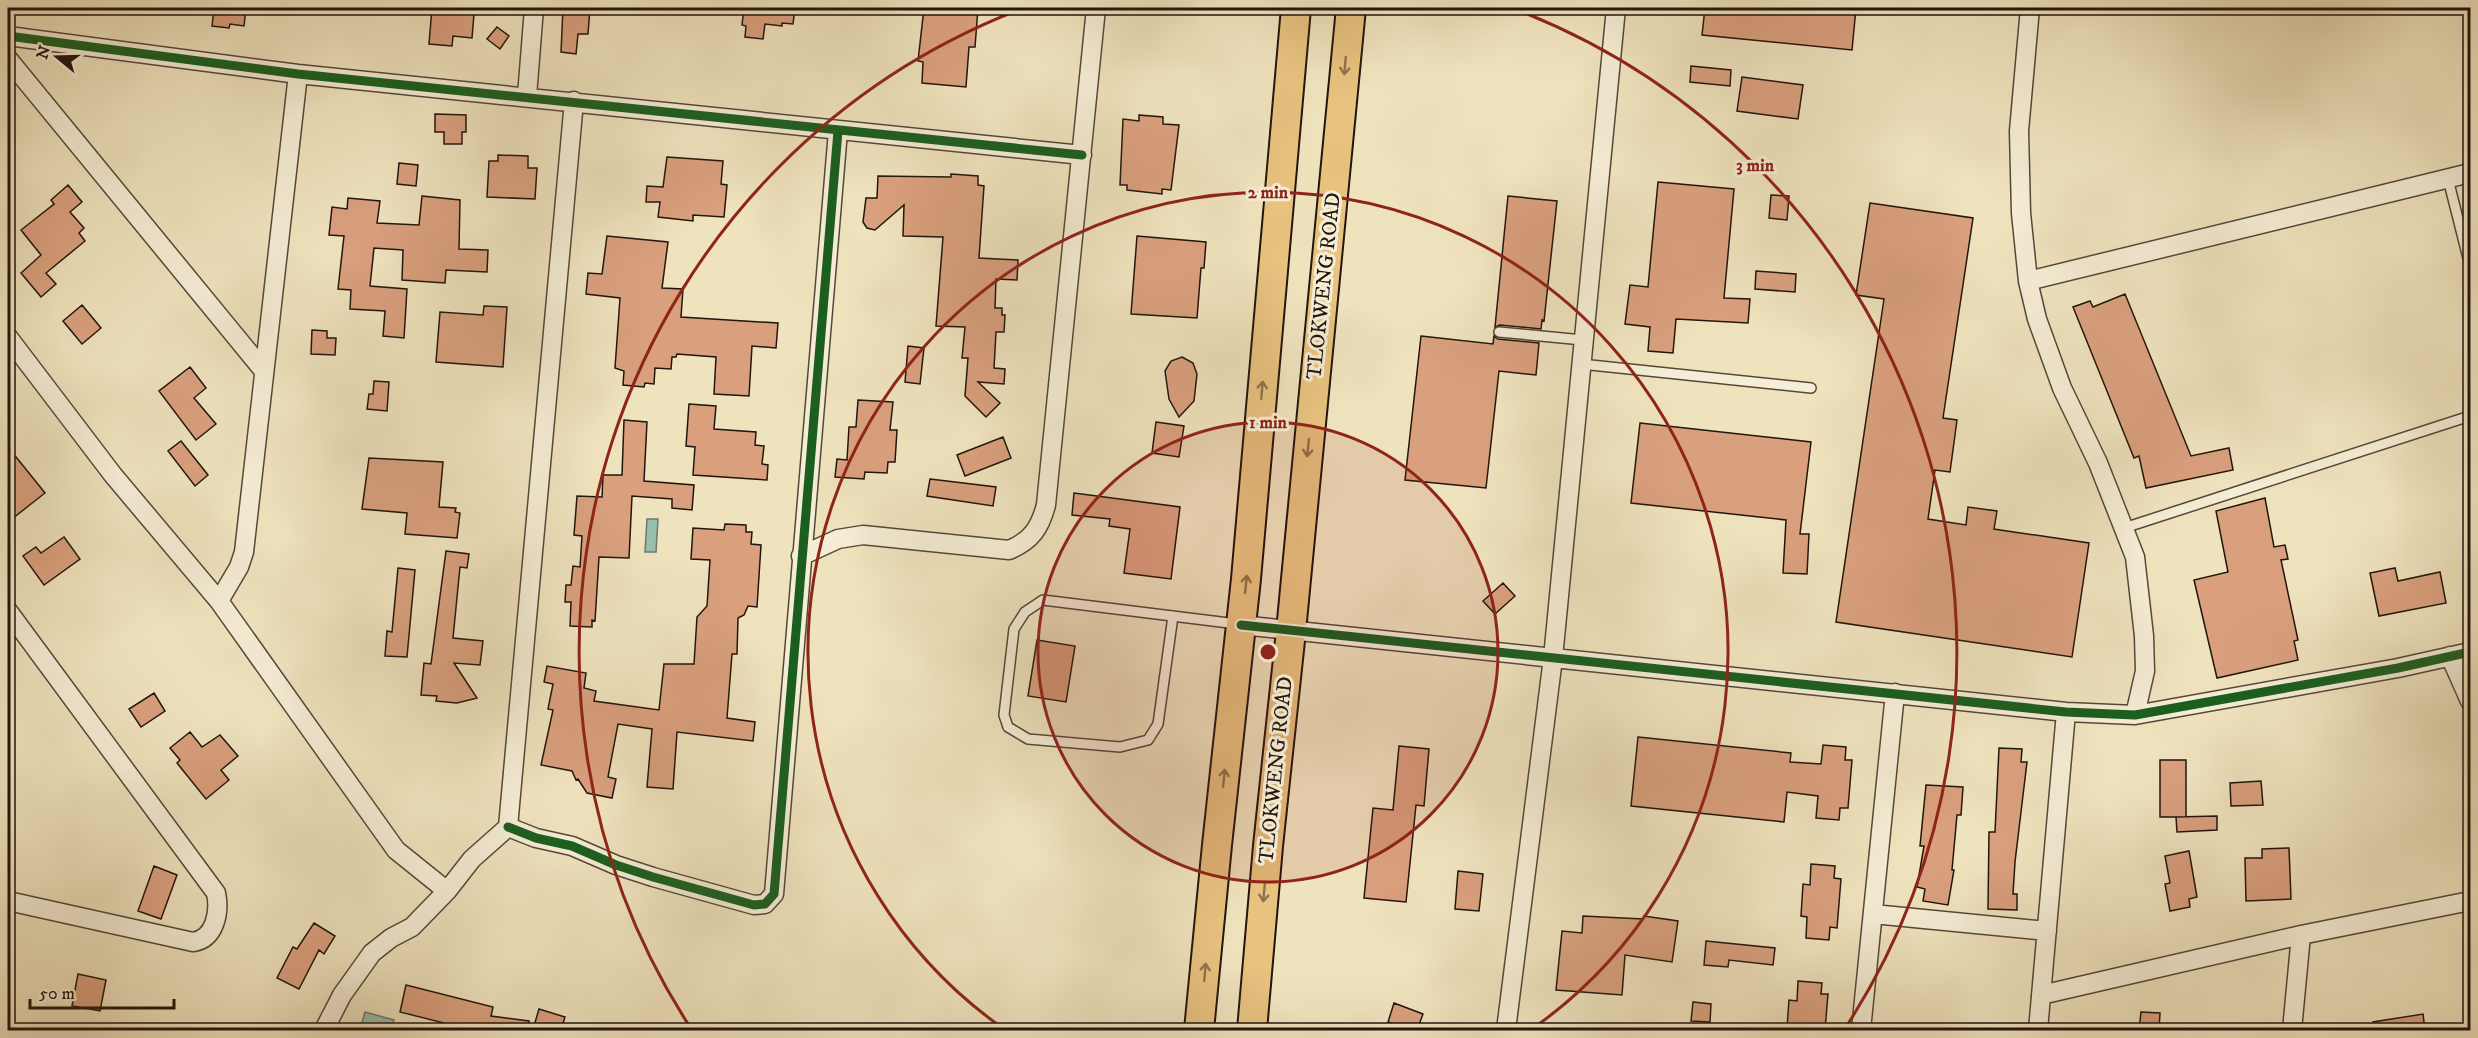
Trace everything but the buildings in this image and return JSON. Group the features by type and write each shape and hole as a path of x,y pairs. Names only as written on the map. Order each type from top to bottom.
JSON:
{"main road":[{"path":"1199,1030 1241,625 1296,8"},
{"name":"TLOKWENG ROAD","path":"1252,1030 1268,846 1351,8"}],"street":[{"path":"527,96 534,8"},
{"path":"801,556 838,539 853,536 1009,550 1022,544 1034,534 1042,520 1046,505 1096,8"},
{"path":"1276,219 1273,191 1278,95 1286,8"},
{"path":"1506,1030 1552,658 1616,8"},
{"path":"2030,8 2019,131 2021,213 2028,281 2037,319 2062,388 2098,463 2135,556 2144,636 2145,671 2135,715"},
{"path":"8,36 298,74 1082,155"},
{"path":"8,59 264,371"},
{"path":"219,601 239,567 244,552 298,74"},
{"path":"324,1030 342,995 372,953 391,938 412,927 447,891 472,859 508,827 574,101"},
{"path":"508,827 536,838 572,846 616,865 690,889 754,905 765,904 774,894 838,131"},
{"path":"2028,281 2470,173"},
{"path":"8,337 113,475 219,601 396,850 447,891"},
{"path":"8,610 216,893 218,909 209,933 204,938 193,942 8,901"},
{"path":"1241,625 2066,712 2135,715 2470,652"},
{"path":"2450,656 2470,701"},
{"path":"1861,1030 1895,693"},
{"path":"2038,1030 2066,712"},
{"path":"2042,995 2301,935 2470,902"},
{"path":"1873,914 2047,932"},
{"path":"2292,1030 2301,935"}],"lane":[{"path":"2448,179 2470,266"},
{"path":"1499,332 1583,340"},
{"path":"1581,364 1811,388"},
{"path":"2124,528 2470,416"},
{"path":"1173,616 1158,724 1148,741 1120,747 1028,739 1008,727 1004,715 1014,629 1024,612 1043,600 1173,616 1241,625"}],"shaded area":[{"path":"647,519 658,519 656,552 645,552"},
{"path":"365,1012 394,1020 391,1030 360,1029"}],"cycle path":[{"path":"8,36 298,74 1082,155"},
{"path":"508,827 536,838 572,846 616,865 653,877 754,905 765,904 774,894 838,131"},
{"path":"1241,625 2066,712 2135,715 2398,668 2470,652"}]}
